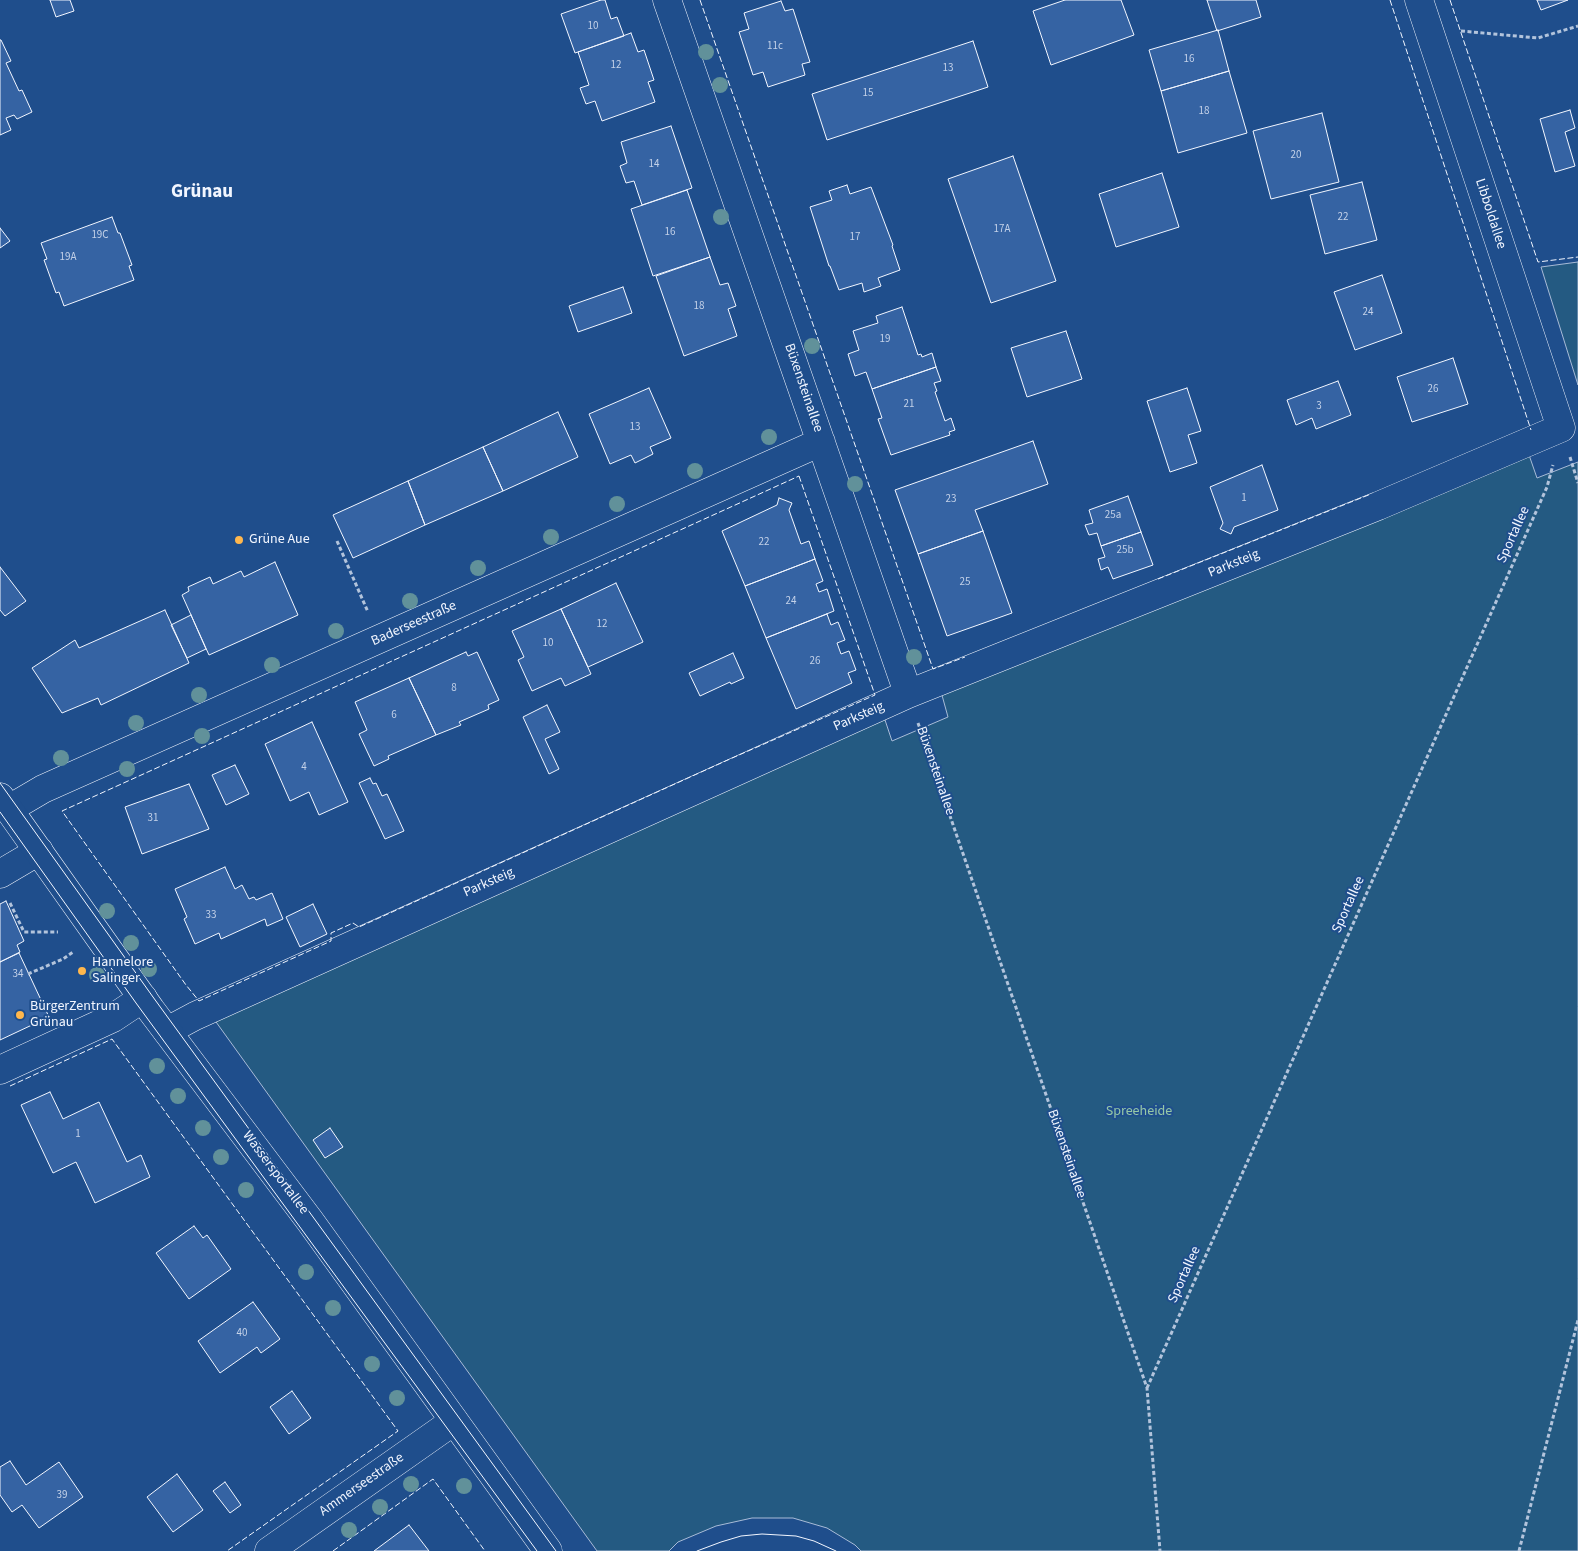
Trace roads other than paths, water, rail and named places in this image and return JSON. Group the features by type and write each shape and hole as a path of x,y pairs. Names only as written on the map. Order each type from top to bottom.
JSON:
{"street":[{"name":"Büxensteinallee","path":"667,0 908,692"},
{"name":"Libboldallee","path":"1419,0 1561,428"},
{"name":"Parksteig","path":"167,1032 195,1016 908,692 1378,506 1561,428"},
{"name":"Baderseestraße","path":"4,803 43,789 821,442"},
{"name":"Wassersportallee","path":"4,803 167,1032 310,1221 548,1551"},
{"path":"4,872 39,851"},
{"path":"0,1070 108,1021 143,998"},
{"name":"Ammerseestraße","path":"269,1551 454,1420"}],"tram line":[{"path":"0,783 153,997 556,1551"},
{"path":"0,812 136,1003 537,1551"},
{"path":"697,1551 741,1536 762,1534 796,1536 814,1541 836,1551"}],"place":[{"name":"Grüne Aue","path":"239,540"},
{"name":"Hannelore Salinger","path":"82,971"},
{"name":"BürgerZentrum Grünau","path":"20,1015"}],"district":[{"name":"Grünau","path":"202,193"}],"park label":[{"name":"Spreeheide","path":"1139,1112"}]}
